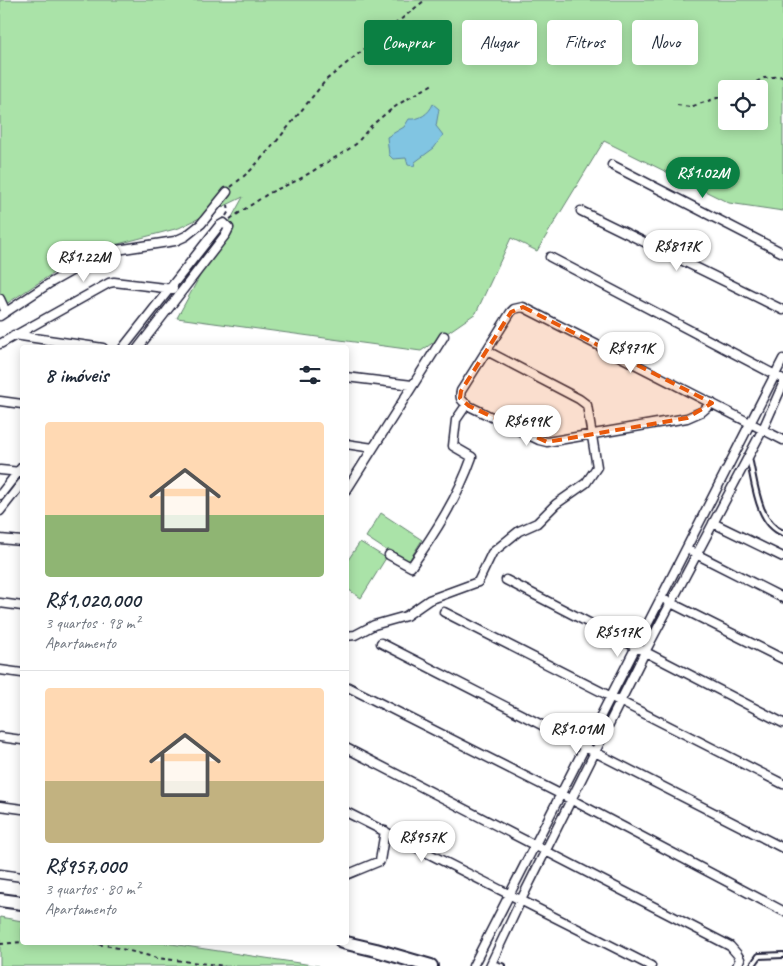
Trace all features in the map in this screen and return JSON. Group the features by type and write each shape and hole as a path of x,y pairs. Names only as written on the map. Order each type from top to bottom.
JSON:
{"main road":[{"path":"0,900 20,903"},
{"path":"349,944 431,966"}],"street":[{"path":"612,165 783,253"},
{"path":"0,299 3,314 50,283 98,256 117,250 176,241 201,224 227,192"},
{"path":"581,211 783,310"},
{"path":"125,345 222,224 227,224 229,228 226,234 140,345"},
{"path":"550,257 779,377"},
{"path":"0,344 109,283 170,288 180,292"},
{"path":"712,403 703,411 687,418 547,442 539,440 467,404 460,398 460,390 511,312 514,309 523,307 712,403 783,440"},
{"path":"14,336 81,345"},
{"path":"349,486 444,336"},
{"path":"349,636 355,635 374,625 406,616 429,600 478,582 492,553 519,531 537,523 556,504 586,483 597,467 589,409 583,402 487,351"},
{"path":"473,966 508,894 612,697 749,423 779,377 783,359"},
{"path":"349,377 412,385"},
{"path":"490,964 645,652 762,429 783,384"},
{"path":"0,401 20,404"},
{"path":"389,555 411,568 463,483 472,457 453,446 456,420 467,404"},
{"path":"349,444 373,448"},
{"path":"0,470 20,471"},
{"path":"0,495 20,472"},
{"path":"0,511 20,486"},
{"path":"713,523 783,557"},
{"path":"0,538 20,541"},
{"path":"686,550 783,598"},
{"path":"506,580 783,723"},
{"path":"661,598 783,659"},
{"path":"0,603 20,606"},
{"path":"444,612 783,784"},
{"path":"381,643 783,848"},
{"path":"0,670 20,673"},
{"path":"349,688 572,800 783,911"},
{"path":"0,737 20,740"},
{"path":"349,750 730,946 740,959 737,966"},
{"path":"0,806 20,809"},
{"path":"349,814 651,966"},
{"path":"349,875 380,861 385,832"},
{"path":"0,874 20,877"}],"lane":[{"path":"748,456 762,511 776,530 783,533"},
{"path":"752,966 758,956 783,955"},
{"path":"490,964 502,966"}],"path":[{"path":"222,224 229,211 227,192 276,142 326,80 425,0"},
{"path":"760,80 783,76"},
{"path":"222,224 269,194 298,180 346,151 356,144 384,115 434,84"},
{"path":"676,105 690,107 718,98"},
{"path":"0,944 20,942"},
{"path":"103,945 157,958 225,966"}],"highlighted area":[{"path":"523,307 712,403 687,418 547,442 469,406 460,398 461,391 511,312"}],"green space":[{"path":"0,0 783,0 783,211 729,203 604,141 537,251 511,238 476,313 421,351 177,318 243,197 179,228 84,253 0,308"},
{"path":"381,513 422,540 407,564 366,537"},
{"path":"360,542 386,558 361,598 349,590 349,558"},
{"path":"0,917 20,921 20,945 178,945 319,966 0,966"}],"water":[{"path":"433,104 439,109 436,126 443,135 434,148 415,162 414,166 408,165 406,158 393,159 389,155 387,137 404,127 409,119 423,116"}]}
